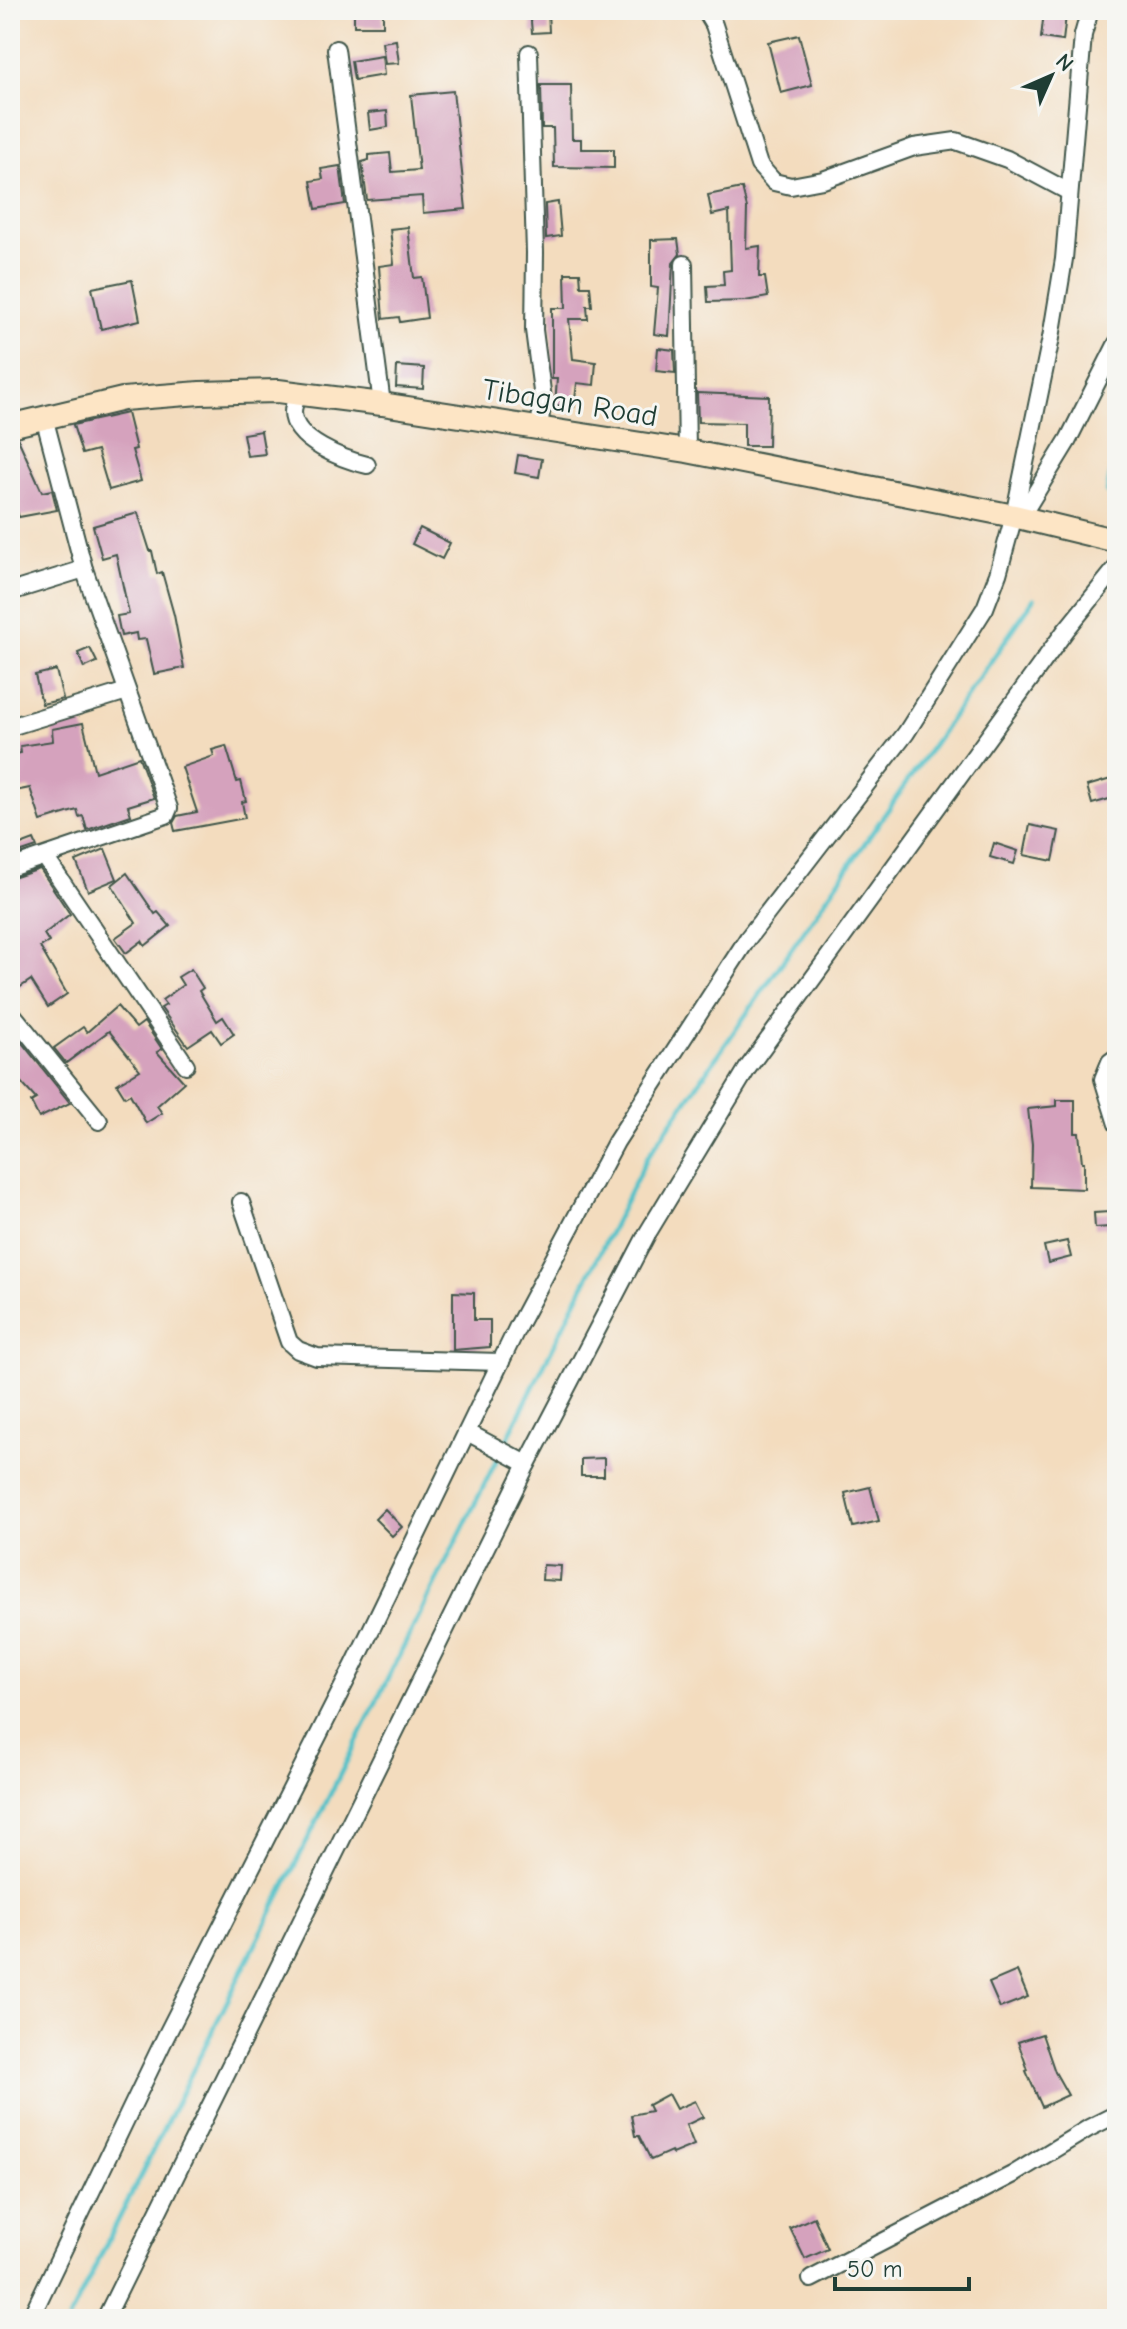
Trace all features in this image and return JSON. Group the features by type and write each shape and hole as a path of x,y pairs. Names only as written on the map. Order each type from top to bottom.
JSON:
{"main road":[{"name":"Tibagan Road","path":"10,426 139,398 278,391 687,451 1018,517 1117,541"}],"street":[{"path":"705,10 714,25 759,165 774,182 791,186 823,180 914,147 956,141 1007,159 1069,192"},
{"path":"30,2319 165,2038 472,1435 501,1362 624,1130 748,938 906,733 985,608 1018,517 1051,338 1064,259 1083,35 1090,10"},
{"path":"336,49 382,404"},
{"path":"529,53 534,330 543,399 539,428"},
{"path":"684,264 687,451"},
{"path":"1018,517 1074,428 1117,343"},
{"path":"298,394 293,412 298,426 323,450 367,465"},
{"path":"10,868 166,815 168,801 84,569 44,417"},
{"path":"105,2319 521,1461 647,1234 747,1069 1066,630 1117,567"},
{"path":"10,592 84,569"},
{"path":"10,727 127,691"},
{"path":"45,857 186,1065"},
{"path":"10,1011 99,1121"},
{"path":"1117,1057 1110,1062 1103,1079 1117,1124"},
{"path":"241,1202 289,1342 298,1350 317,1357 501,1362"},
{"path":"472,1435 521,1461"},
{"path":"811,2279 1012,2175 1117,2114"}],"building":[{"path":"354,10 383,10 383,26 354,26"},
{"path":"530,10 548,10 549,32 532,33"},
{"path":"1044,12 1066,15 1063,41 1041,38"},
{"path":"799,35 812,85 781,93 768,42"},
{"path":"396,40 399,63 385,64 382,42"},
{"path":"382,56 384,75 354,80 351,61"},
{"path":"541,85 571,85 572,139 581,139 581,149 614,149 614,168 554,167 553,128 542,128"},
{"path":"453,91 466,209 423,213 422,196 367,200 362,162 369,160 369,155 390,153 392,172 419,170 411,95"},
{"path":"387,111 388,127 370,130 368,113"},
{"path":"340,166 345,204 316,209 311,181 323,179 321,169"},
{"path":"742,188 747,208 746,248 760,246 759,277 765,277 768,297 708,302 707,286 724,285 723,271 731,270 729,211 712,215 708,195"},
{"path":"558,202 561,236 546,238 545,204"},
{"path":"408,227 414,278 422,277 427,318 400,322 399,317 383,319 379,266 394,264 390,229"},
{"path":"678,239 680,254 673,263 669,336 654,334 658,288 651,287 651,240"},
{"path":"565,273 580,273 581,286 590,286 592,306 587,306 588,319 569,319 573,359 596,362 594,385 577,383 574,407 555,405 557,379 552,379 552,308 566,308"},
{"path":"132,280 140,320 101,329 92,288"},
{"path":"658,348 674,350 675,373 656,371"},
{"path":"397,366 424,368 423,389 396,387"},
{"path":"697,393 769,396 768,446 744,446 744,423 698,422"},
{"path":"127,413 136,449 132,450 141,481 109,490 97,450 82,454 73,425"},
{"path":"261,431 265,454 247,456 243,434"},
{"path":"18,439 42,492 52,490 57,510 19,517 10,491 10,440"},
{"path":"518,455 542,459 539,477 515,473"},
{"path":"138,513 157,574 162,572 184,668 154,674 146,639 137,640 136,633 121,636 117,616 129,614 116,554 102,558 93,526"},
{"path":"420,528 450,543 442,559 412,544"},
{"path":"90,648 97,662 84,668 78,653"},
{"path":"56,670 63,699 42,704 35,675"},
{"path":"83,723 95,772 139,757 154,798 128,806 131,815 87,830 83,816 79,817 77,810 41,821 30,788 10,792 10,755 21,753 20,746 53,741 52,729"},
{"path":"226,746 237,782 241,781 246,801 242,802 245,818 175,831 173,823 177,816 197,812 182,767 214,756 212,750"},
{"path":"1111,779 1116,797 1092,804 1087,786"},
{"path":"1030,825 1059,831 1053,861 1024,855"},
{"path":"34,840 37,847 10,856 10,849"},
{"path":"994,843 1018,851 1014,864 990,857"},
{"path":"105,849 117,879 88,891 76,861"},
{"path":"40,869 70,914 44,934 49,942 40,947 67,994 48,1007 31,980 10,994 10,879"},
{"path":"127,873 155,914 158,912 170,926 145,946 142,941 126,953 115,938 136,923 112,885"},
{"path":"191,969 203,988 199,991 217,1021 223,1017 234,1034 221,1043 212,1030 188,1046 161,1008 166,1005 162,1000 183,985 178,977"},
{"path":"117,1006 136,1028 144,1022 162,1049 157,1052 184,1082 157,1106 162,1113 146,1123 130,1094 125,1097 117,1084 140,1070 109,1031 66,1063 54,1048 83,1027 87,1032"},
{"path":"10,1028 70,1103 39,1118 31,1102 36,1099 10,1070"},
{"path":"1057,1100 1075,1100 1075,1133 1079,1133 1084,1162 1084,1189 1031,1187 1032,1144 1028,1109 1057,1106"},
{"path":"1109,1212 1110,1227 1095,1228 1094,1213"},
{"path":"1067,1241 1071,1257 1048,1263 1044,1246"},
{"path":"453,1292 474,1293 474,1320 490,1320 490,1347 453,1350"},
{"path":"604,1458 604,1476 581,1476 581,1459"},
{"path":"870,1487 879,1521 853,1527 845,1493"},
{"path":"385,1509 402,1527 392,1536 375,1519"},
{"path":"543,1565 561,1566 560,1581 542,1580"},
{"path":"1017,1971 1028,1997 1000,2008 989,1983"},
{"path":"1042,2034 1055,2072 1068,2095 1042,2107 1026,2071 1018,2042"},
{"path":"668,2094 676,2109 695,2101 703,2117 686,2125 694,2145 651,2160 639,2136 635,2136 631,2115 651,2111 648,2105"},
{"path":"814,2217 828,2249 805,2259 790,2228"}],"waterway":[{"path":"1107,493 1117,440"},
{"path":"69,2319 648,1156 1034,599"}]}
